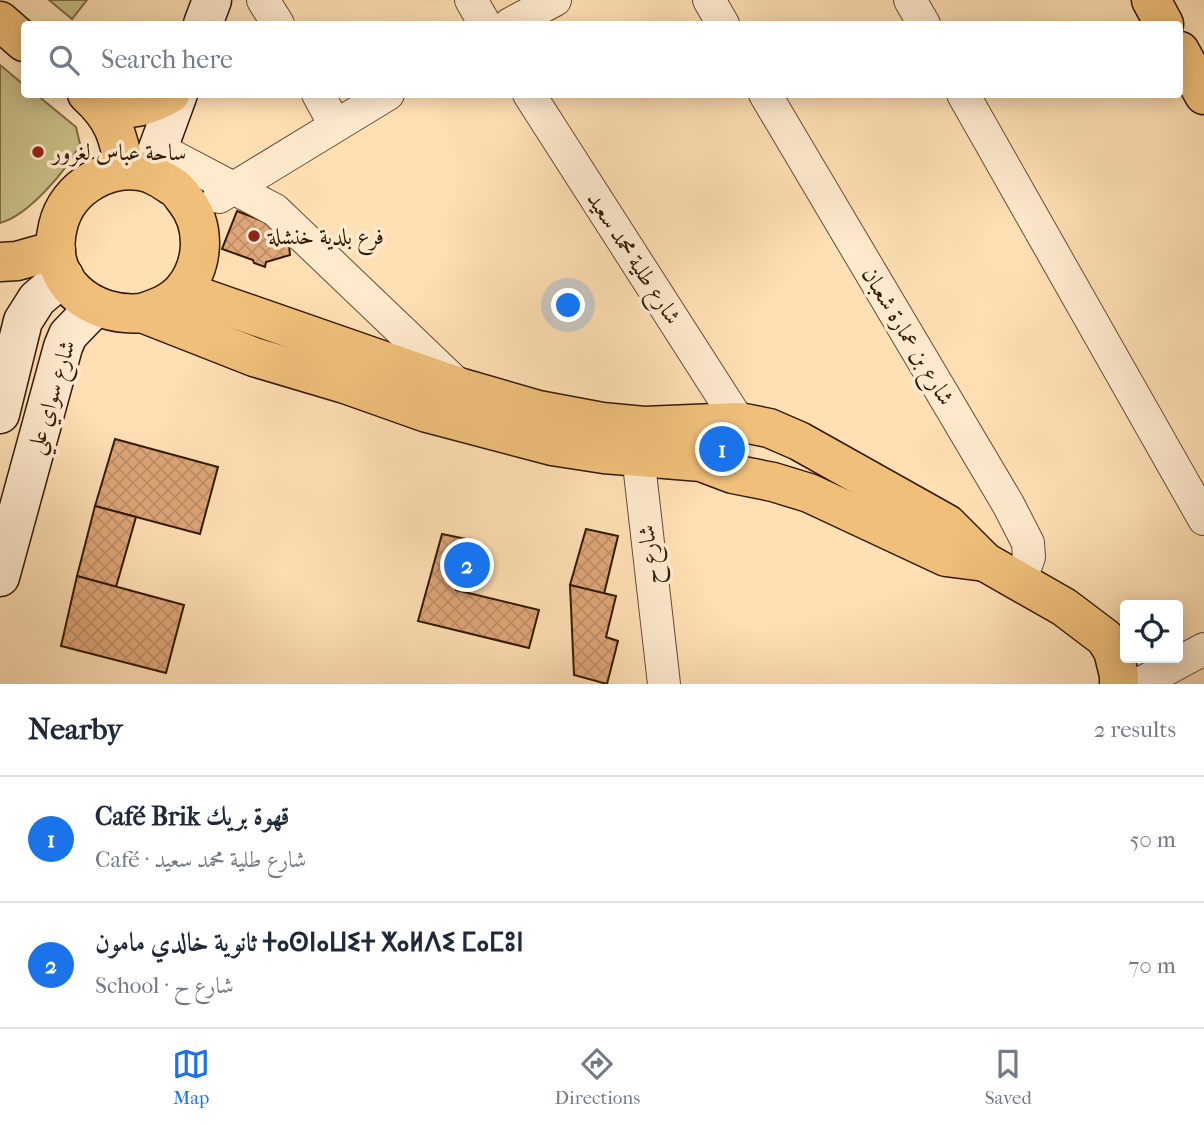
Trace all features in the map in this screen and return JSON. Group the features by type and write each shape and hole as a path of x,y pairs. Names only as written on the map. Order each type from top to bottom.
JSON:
{"main road":[{"path":"204,21 212,0"},
{"path":"1150,0 1162,21"},
{"path":"0,21 21,39"},
{"path":"1183,56 1204,95"},
{"path":"95,101 121,110 139,108 164,98"},
{"path":"145,164 175,98"},
{"path":"95,101 118,135 145,164 176,187 193,211 200,231 200,252 194,273 183,290 164,305 142,313 126,315 95,307 77,293 60,263 57,227 66,205 82,187 102,175 145,164"},
{"path":"0,262 60,263"},
{"name":"شارع سواي علي","path":"0,414 23,321 60,263"},
{"path":"183,290 462,388 538,410 603,422 641,441 733,474 809,493 946,557 985,562"},
{"name":"شارع سواي علي","path":"0,577 63,347 68,335 95,307"},
{"path":"142,313 254,357 345,384 427,413 552,446 604,454 641,441 738,422 769,428 799,441 947,524 985,562 1064,607 1105,638 1114,651 1119,684"}],"street":[{"path":"264,0 276,21"},
{"path":"471,0 483,21"},
{"path":"516,21 555,0"},
{"path":"709,0 721,21"},
{"path":"910,0 922,21"},
{"path":"320,98 335,125"},
{"path":"193,211 381,98"},
{"name":"شارع طلية محمد سعيد","path":"532,98 738,422"},
{"name":"شارع بن عمارة شعبان","path":"767,98 1008,504 1028,543 1029,557 1020,582"},
{"path":"965,98 1204,519"},
{"path":"145,164 235,188 275,211 462,388"},
{"name":"شارع ح","path":"641,441 664,684"},
{"path":"1139,684 1204,649"}],"shaded area":[{"path":"49,0 87,0 72,19"},
{"name":"ساحة عباس لغرور","path":"0,65 21,82 21,98 41,98 76,127 80,144 66,166 35,201 0,223"}],"building":[{"name":"فرع بلدية خنشلة","path":"237,211 283,229 278,242 289,245 290,255 266,262 265,267 222,249"},
{"path":"115,439 218,467 200,534 95,506"},
{"path":"95,506 136,517 116,587 77,576"},
{"path":"586,529 618,536 604,594 570,585"},
{"path":"442,534 471,540 456,590 539,610 529,648 418,621"},
{"path":"77,576 184,605 166,673 61,646"},
{"path":"570,585 616,596 606,637 618,641 607,684 574,675"}],"place":[{"name":"ساحة عباس لغرور","path":"38,152"},
{"name":"فرع بلدية خنشلة","path":"254,236"},
{"name":"Café Brik قهوة بريك","path":"722,449"},
{"name":"ثانوية خالدي مامون ⵜⴰⵙⵏⴰⵡⵉⵜ ⵅⴰⵍⴷⵉ ⵎⴰⵎⵓⵏ","path":"467,565"}]}
